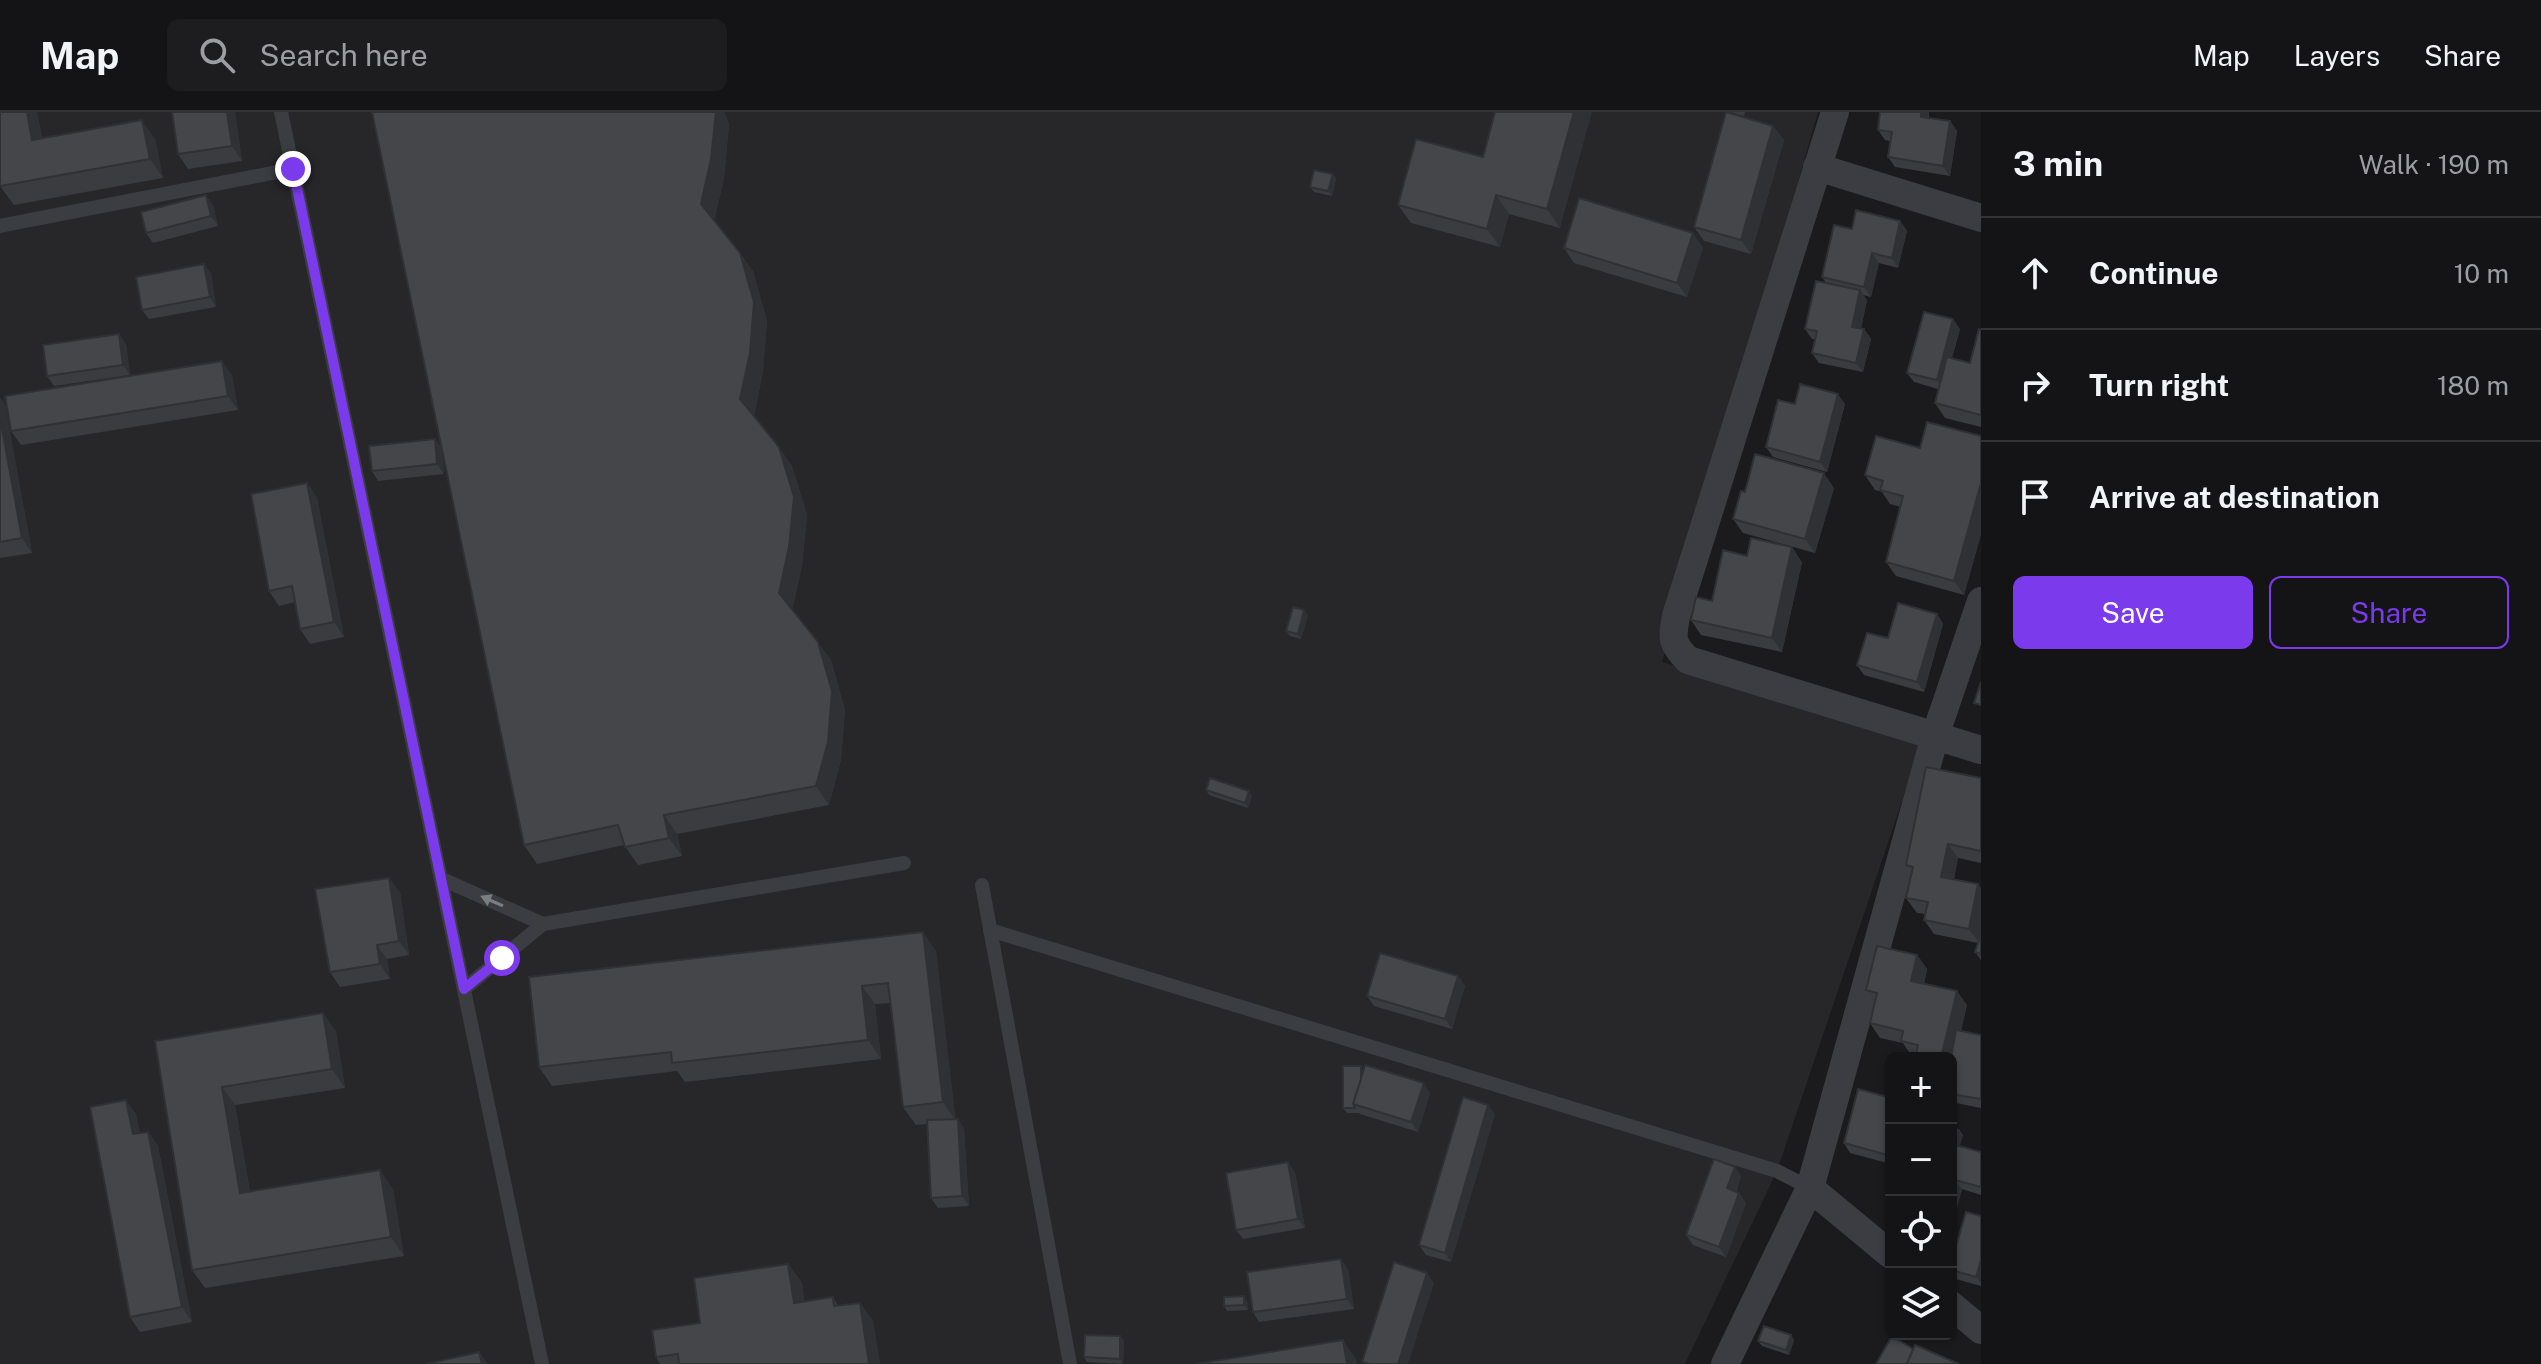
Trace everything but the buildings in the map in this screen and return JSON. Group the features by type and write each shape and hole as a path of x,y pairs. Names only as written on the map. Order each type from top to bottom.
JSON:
{"street":[{"path":"1835,112 1672,638 1676,648 1688,660 1981,750"},
{"path":"1817,167 1981,218"},
{"path":"1730,1362 1810,1188 1935,736 1981,601"},
{"path":"1810,1188 1885,1250"},
{"path":"1957,1310 1981,1330"}],"lane":[{"path":"281,112 542,1364"},
{"path":"0,226 293,169"},
{"path":"464,989 543,924 904,863"},
{"path":"442,879 543,924"},
{"path":"982,885 1070,1364"},
{"path":"990,930 1777,1171 1810,1188"}],"shaded area":[{"path":"0,112 1818,112 1662,662 1923,739 1777,1171 1685,1364 0,1364"}],"route":[{"path":"293,169 464,989 502,958"}]}
